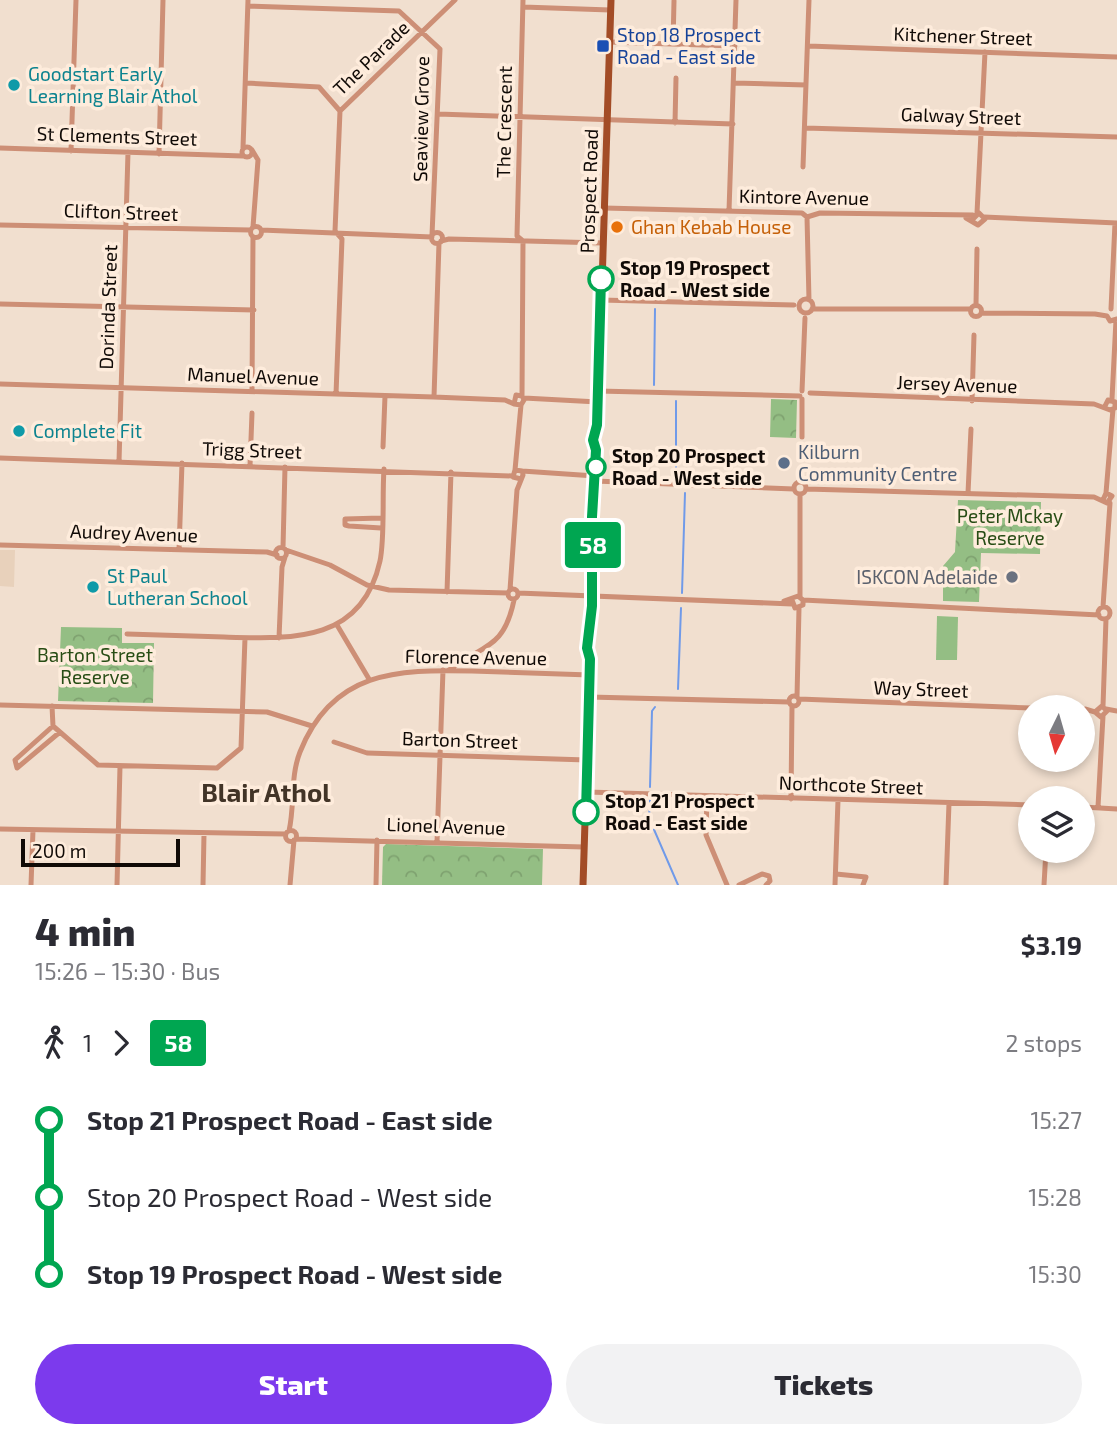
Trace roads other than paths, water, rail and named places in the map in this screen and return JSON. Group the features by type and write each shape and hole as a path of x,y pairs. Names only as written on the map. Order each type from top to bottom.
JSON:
{"main road":[{"name":"Prospect Road","path":"583,885 590,659 594,616 592,601 595,479 599,439 597,425 611,0"}],"street":[{"path":"71,151 76,0"},
{"path":"159,154 163,0"},
{"name":"The Parade","path":"336,394 340,235 335,229 340,110 455,0"},
{"name":"The Crescent","path":"523,0 517,236 523,241"},
{"path":"729,211 737,0"},
{"path":"803,167 809,0"},
{"path":"673,44 674,1"},
{"path":"248,3 244,138 246,151 258,163 252,391"},
{"name":"Seaview Grove","path":"248,3 400,11 440,49 434,397"},
{"path":"523,8 610,10"},
{"path":"609,42 735,46"},
{"name":"Kitchener Street","path":"808,46 1117,57"},
{"path":"979,217 985,52"},
{"path":"675,123 676,78"},
{"path":"246,83 319,87 340,110"},
{"path":"734,83 806,85"},
{"path":"438,114 733,124"},
{"name":"Galway Street","path":"805,128 1117,137"},
{"name":"St Clements Street","path":"0,148 233,155 246,151"},
{"name":"Dorinda Street","path":"119,462 128,152"},
{"name":"Kintore Avenue","path":"604,208 802,213 807,217 820,213 1116,223"},
{"path":"802,437 807,217"},
{"path":"1116,223 1105,598 1107,614 1098,807 1117,809"},
{"name":"Clifton Street","path":"0,225 602,243"},
{"path":"437,842 446,670 496,641 510,619 512,609 520,417 523,241"},
{"path":"976,310 977,249"},
{"path":"601,300 1113,315"},
{"path":"0,304 254,310"},
{"path":"972,401 974,335"},
{"name":"Manuel Avenue","path":"0,384 598,402"},
{"name":"Jersey Avenue","path":"598,391 1112,404"},
{"path":"383,447 385,396"},
{"path":"250,466 252,413"},
{"path":"968,493 971,429"},
{"name":"Trigg Street","path":"0,458 533,474 794,489 800,482 806,489"},
{"path":"179,550 182,463"},
{"path":"279,638 285,467"},
{"path":"127,634 279,638 302,637 337,625 356,609 372,587 381,559 384,469"},
{"path":"447,592 451,472"},
{"path":"794,489 800,495"},
{"path":"791,799 800,495 806,489 1110,498"},
{"path":"381,518 345,519 345,525 381,528"},
{"name":"Audrey Avenue","path":"0,545 297,553 330,565 372,587 592,601 798,602"},
{"path":"798,602 1107,614"},
{"path":"337,625 369,680"},
{"path":"52,706 53,726 98,765 217,768 241,748 245,638"},
{"name":"Florence Avenue","path":"290,885 291,822 297,764 312,726 342,694 369,680 413,669 590,675"},
{"name":"Way Street","path":"589,696 1018,708"},
{"path":"0,705 267,712 312,726"},
{"path":"1096,710 1117,712"},
{"path":"53,726 15,760 17,768 60,732"},
{"name":"Barton Street","path":"334,742 367,753 587,760"},
{"path":"117,885 120,766"},
{"name":"Northcote Street","path":"587,792 1018,805"},
{"path":"708,796 706,835 727,885"},
{"path":"835,885 838,800"},
{"path":"946,885 949,803"},
{"name":"Lionel Avenue","path":"0,829 276,835 584,847"},
{"path":"31,885 33,830"},
{"path":"203,885 204,834"},
{"path":"376,885 377,840"},
{"path":"1044,885 1045,863"},
{"path":"739,885 762,874 769,876 770,881 766,885"},
{"path":"836,874 866,877 863,885"}],"waterway":[{"path":"654,385 655,309"},
{"path":"676,401 676,474"},
{"path":"682,593 685,493"},
{"path":"678,689 681,608"},
{"path":"650,787 652,711 655,707"},
{"path":"650,800 649,818 678,885"}],"place":[{"name":"Stop 18 Prospect Road - East side","path":"603,46"},
{"name":"Goodstart Early Learning Blair Athol","path":"14,85"},
{"name":"Ghan Kebab House","path":"617,227"},
{"name":"Stop 19 Prospect Road - West side","path":"601,279"},
{"name":"Complete Fit","path":"19,431"},
{"name":"Kilburn Community Centre","path":"784,463"},
{"name":"Stop 20 Prospect Road - West side","path":"596,467"},
{"name":"ISKCON Adelaide","path":"1012,577"},
{"name":"St Paul Lutheran School","path":"93,587"},
{"name":"Stop 21 Prospect Road - East side","path":"586,812"}],"district":[{"name":"Blair Athol","path":"266,793"}],"park label":[{"name":"Peter Mckay Reserve","path":"1010,527"},
{"name":"Barton Street Reserve","path":"95,666"}]}
